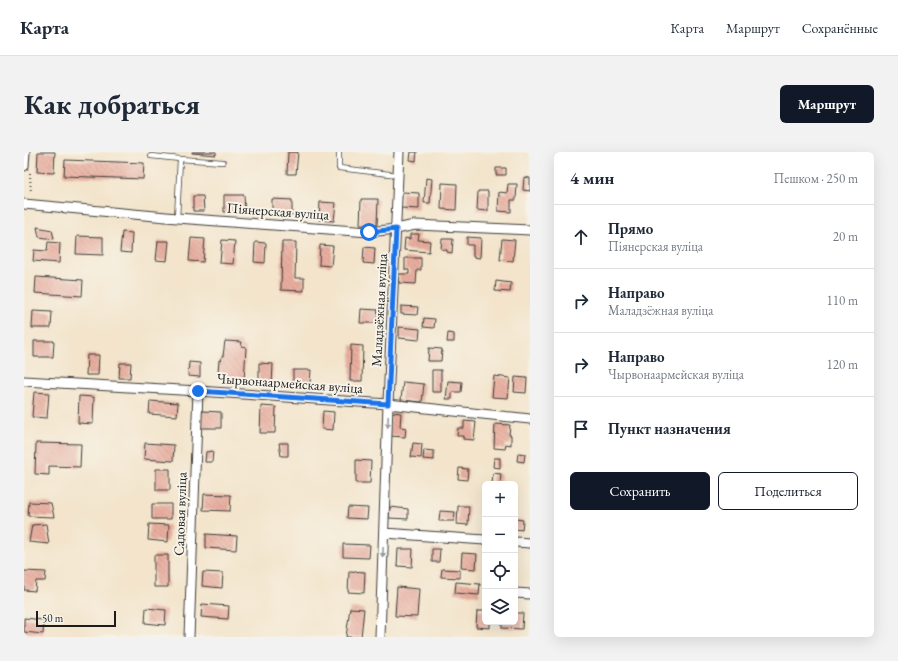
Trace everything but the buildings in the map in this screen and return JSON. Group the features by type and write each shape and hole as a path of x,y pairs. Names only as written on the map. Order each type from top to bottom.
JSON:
{"street":[{"path":"24,152 27,169"},
{"name":"Маладзёжная вуліца","path":"380,637 399,152"},
{"name":"Піянерская вуліца","path":"28,204 177,218 369,232 415,225 530,230"},
{"name":"Чырвонаармейская вуліца","path":"24,381 388,404 530,419"},
{"name":"Садовая вуліца","path":"189,637 198,391"},
{"path":"384,533 482,540"},
{"path":"518,542 530,543"},
{"path":"518,593 530,594"}],"lane":[{"path":"339,152 339,168 398,175"},
{"path":"151,156 223,162"},
{"path":"177,218 180,159"}],"path":[{"path":"27,169 30,184 28,204"}],"route":[{"path":"198,391 388,404 396,229 369,232"}]}
